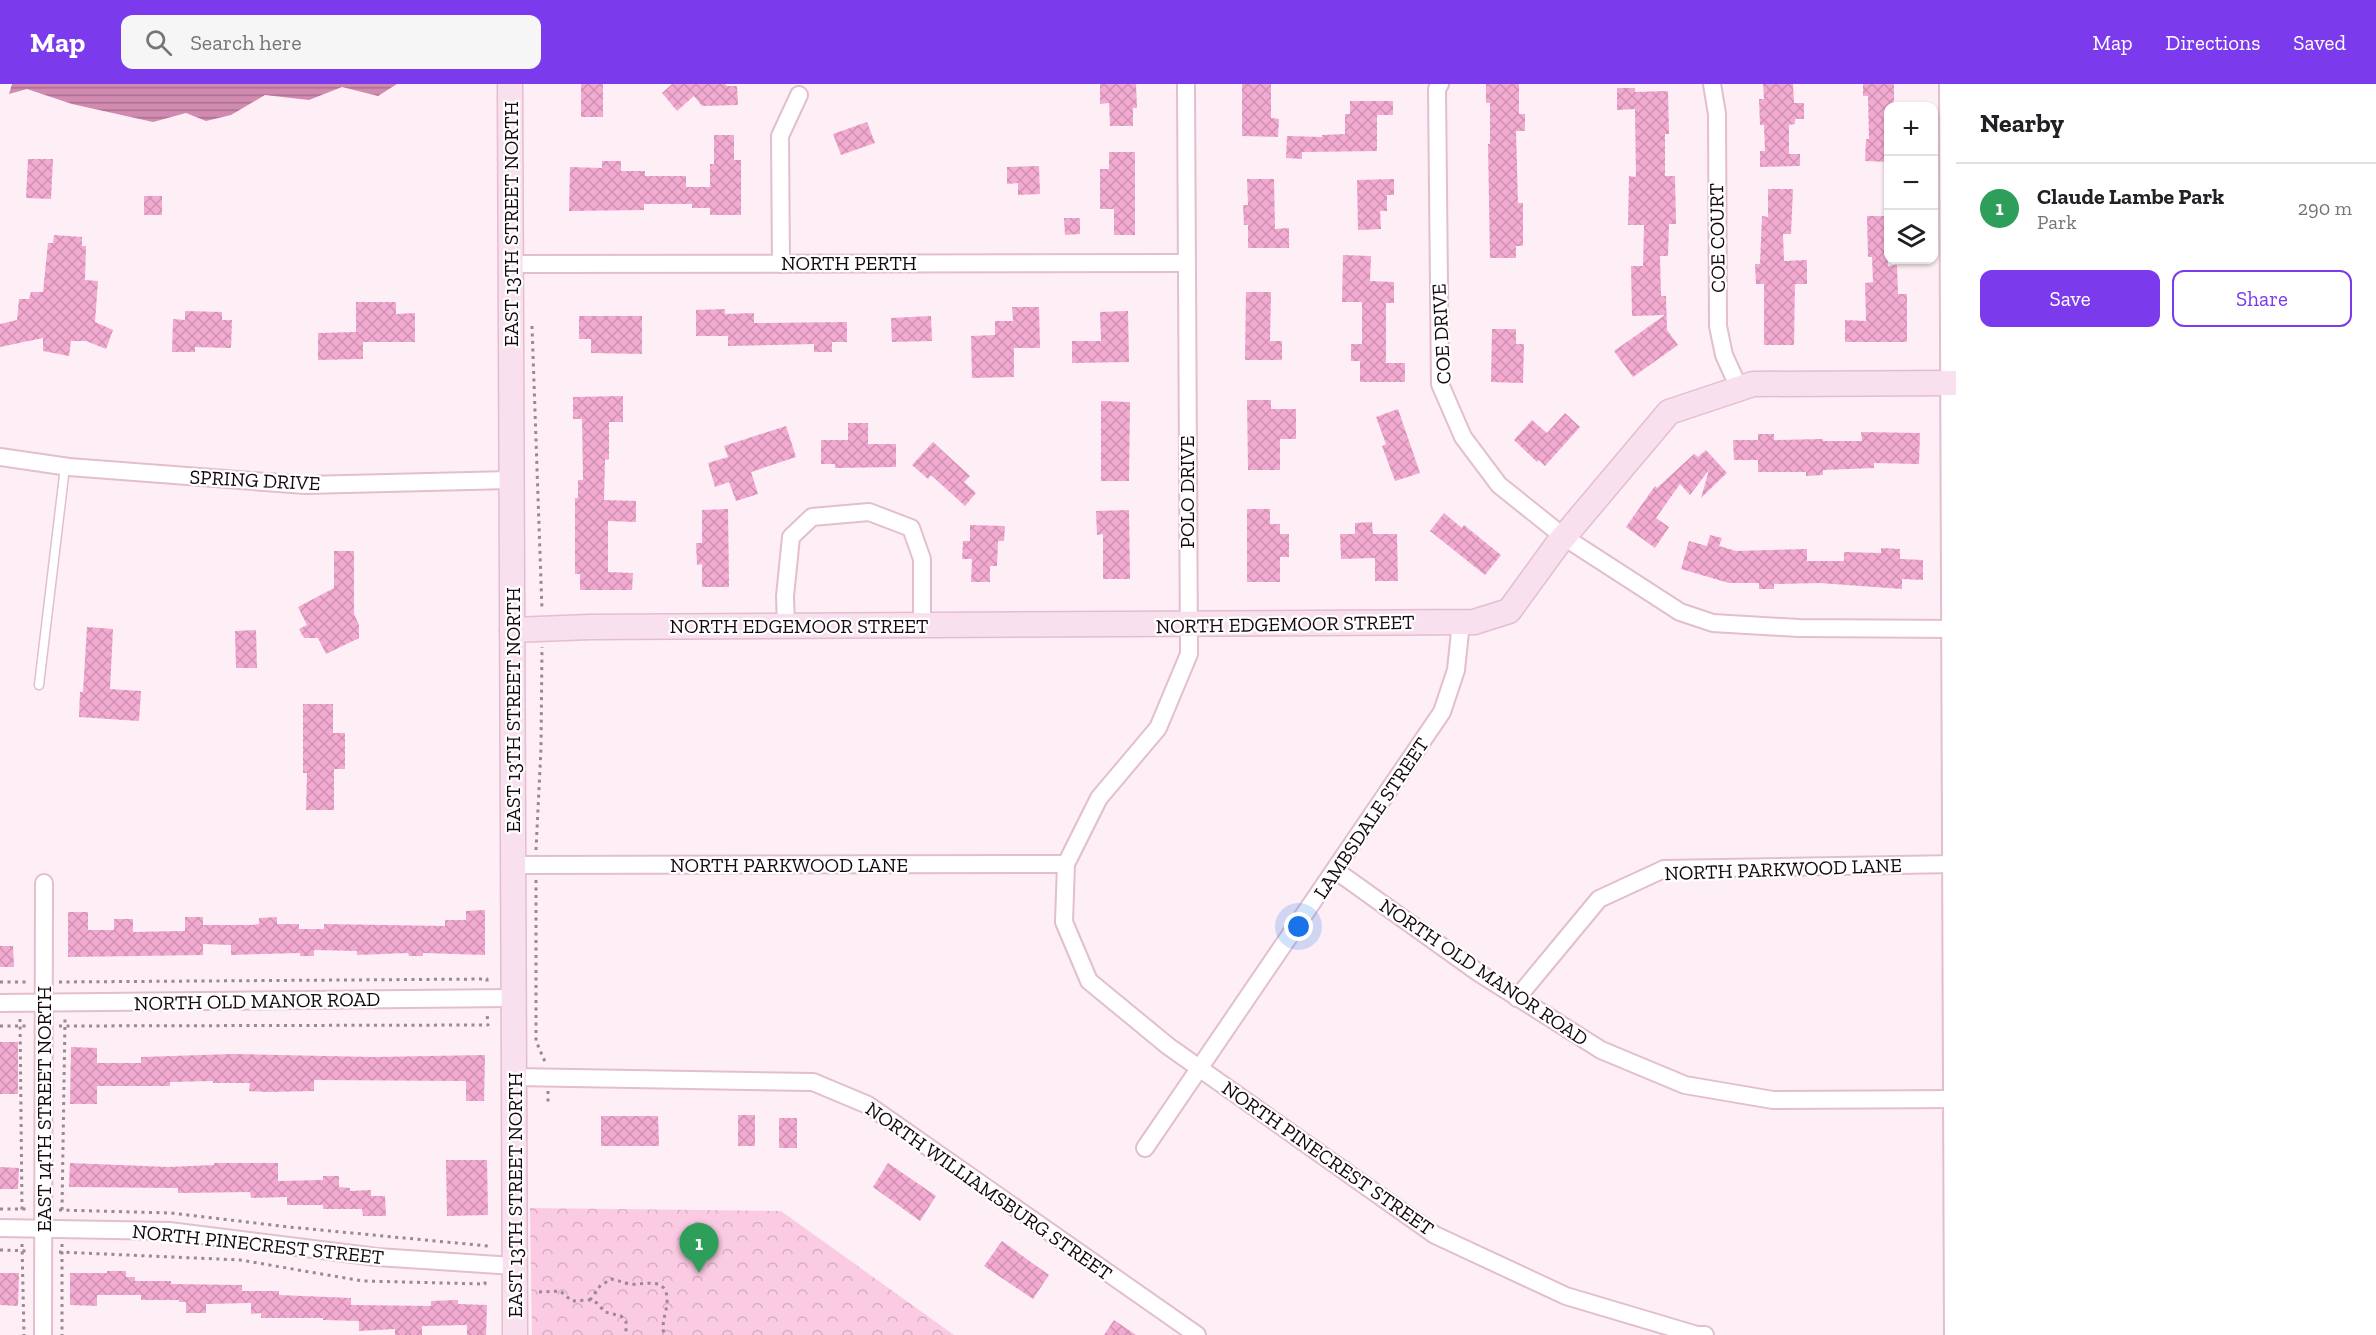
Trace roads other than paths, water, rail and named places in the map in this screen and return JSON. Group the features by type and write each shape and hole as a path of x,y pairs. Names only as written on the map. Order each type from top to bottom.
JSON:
{"street":[{"name":"EAST 13TH STREET NORTH","path":"510,84 512,630 524,866 514,998 515,1335"},
{"name":"POLO DRIVE","path":"1066,864 1099,798 1158,728 1189,654 1186,84"},
{"name":"COE DRIVE","path":"1440,84 1437,89 1440,384 1463,436 1499,485 1564,537 1680,612 1713,623 1799,628 1952,628"},
{"name":"COE COURT","path":"1712,84 1717,114 1718,326 1724,355 1739,388"},
{"path":"1948,84 1952,141 1953,1335"},
{"path":"781,264 780,136 799,95"},
{"name":"NORTH PERTH","path":"511,264 1186,263"},
{"name":"NORTH EDGEMOOR STREET","path":"512,630 1474,622 1509,611 1564,537 1669,412 1753,384 1952,383"},
{"name":"SPRING DRIVE","path":"0,457 65,467 305,484 512,480"},
{"path":"786,627 785,596 791,537 812,517 869,512 911,528 922,559 922,626"},
{"name":"LAMBSDALE STREET","path":"1145,1148 1442,712 1456,670 1461,622"},
{"name":"NORTH PARKWOOD LANE","path":"524,866 1066,864"},
{"name":"NORTH PINECREST STREET","path":"1066,864 1064,922 1089,981 1168,1046 1435,1235 1566,1296 1697,1335 1705,1335"},
{"name":"NORTH PARKWOOD LANE","path":"1518,998 1599,899 1665,869 1953,864"},
{"name":"NORTH OLD MANOR ROAD","path":"1335,870 1479,973 1601,1050 1685,1085 1773,1100 1954,1099"},
{"name":"EAST 14TH STREET NORTH","path":"43,1335 44,883"},
{"name":"NORTH OLD MANOR ROAD","path":"0,1003 514,998"},
{"name":"NORTH WILLIAMSBURG STREET","path":"514,1077 813,1083 868,1105 1197,1335"},
{"name":"NORTH PINECREST STREET","path":"0,1228 169,1231 377,1257 515,1266"}],"lane":[{"path":"39,685 65,467"}],"place":[{"name":"Claude Lambe Park","path":"699,1273"}]}
